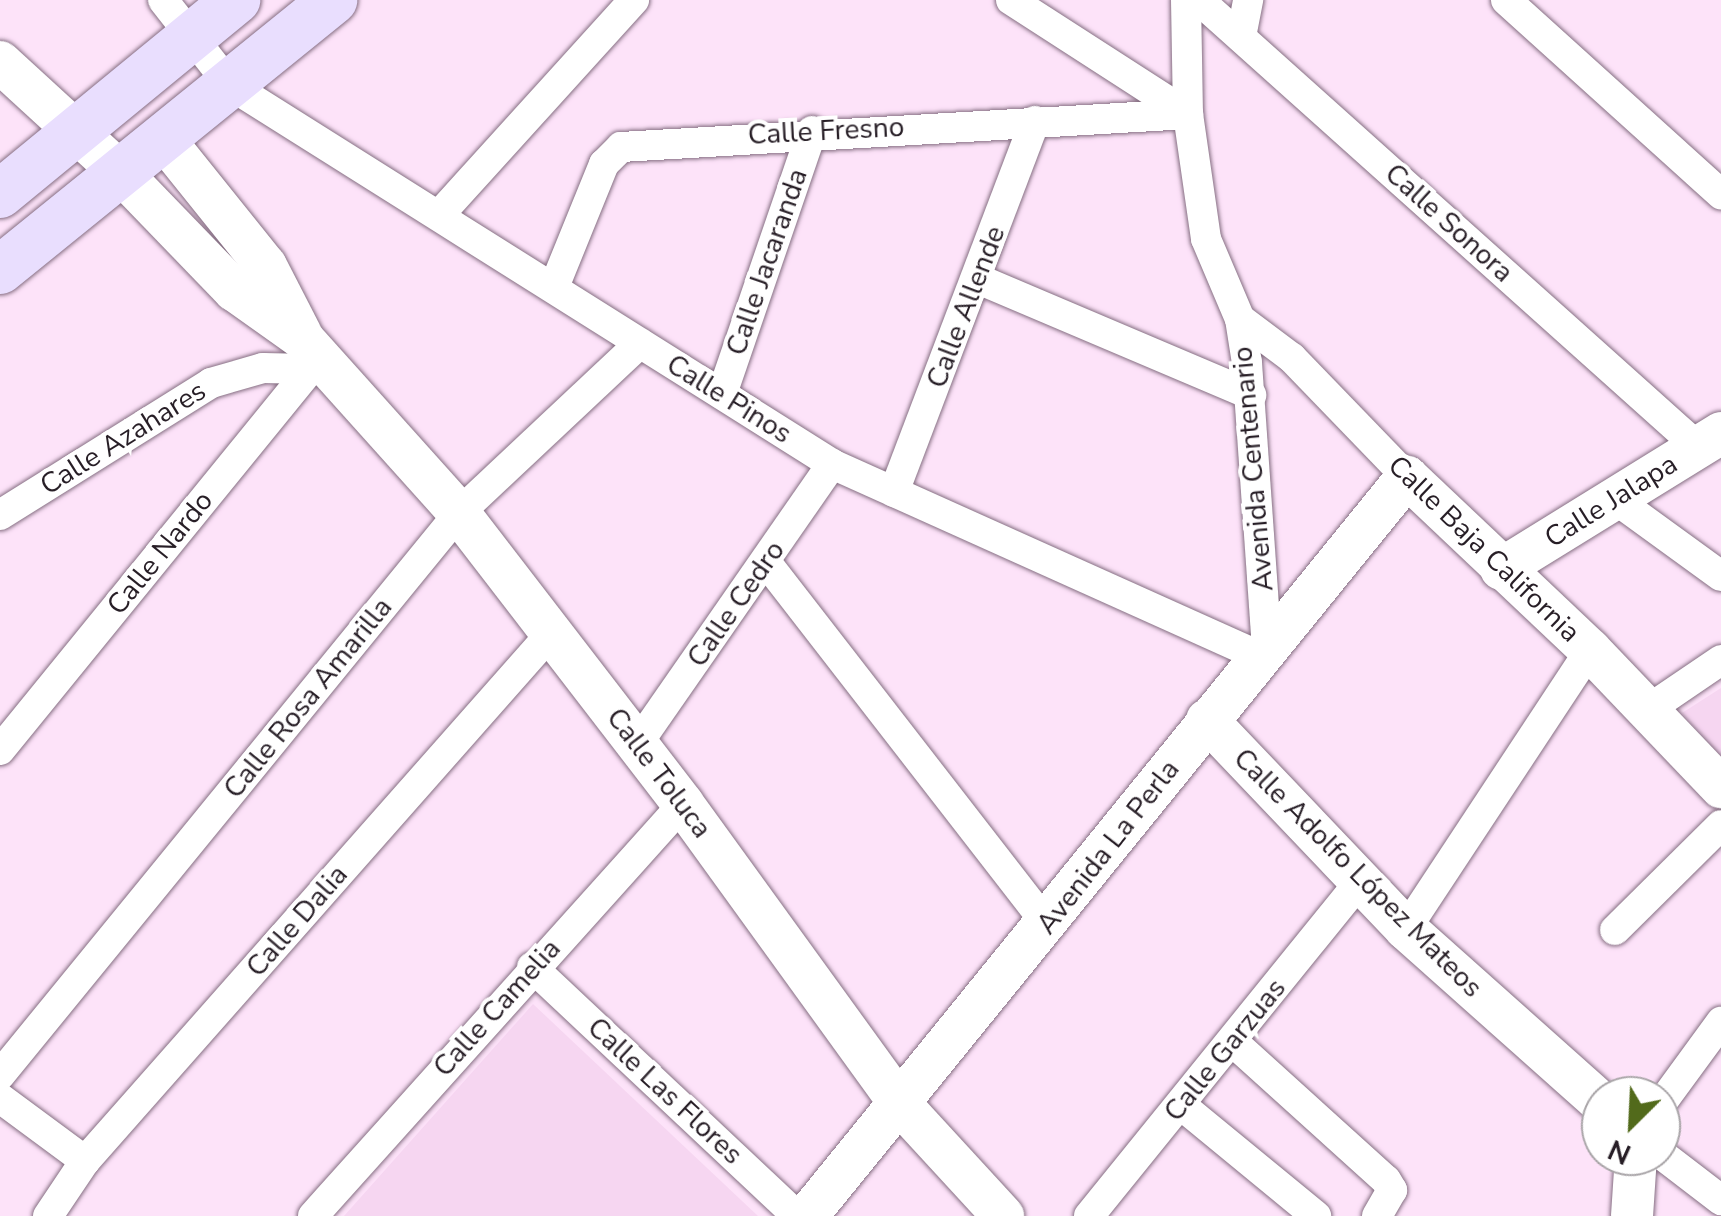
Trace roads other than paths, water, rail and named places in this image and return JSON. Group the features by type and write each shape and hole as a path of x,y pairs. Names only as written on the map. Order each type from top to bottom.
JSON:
{"main road":[{"path":"0,194 78,134 177,18 236,0"},
{"path":"0,270 333,0"},
{"name":"Calle Toluca","path":"0,62 121,173 234,290 311,355 459,513 683,804 901,1104 1003,1216"},
{"name":"Calle Toluca","path":"164,138 266,266 311,355"},
{"name":"Calle Jalapa","path":"1501,569 1710,440"},
{"name":"Calle Baja California","path":"1408,477 1649,708 1721,787"},
{"name":"Avenida La Perla","path":"807,1216 1048,925 1207,720 1408,477"},
{"name":"Calle Adolfo López Mateos","path":"1207,720 1406,929 1581,1085"},
{"path":"1632,1216 1635,1176"}],"street":[{"path":"440,214 634,0"},
{"path":"1012,0 1188,114"},
{"name":"Avenida Centenario","path":"1186,0 1188,114 1206,239 1240,319 1251,395 1263,652"},
{"name":"Calle Sonora","path":"1199,0 1710,440"},
{"path":"1241,37 1248,0"},
{"path":"1506,0 1721,194"},
{"path":"177,18 230,85"},
{"name":"Calle Pinos","path":"230,85 832,464 1263,652"},
{"name":"Calle Fresno","path":"554,287 604,164 622,147 812,131 1188,114"},
{"name":"Calle Allende","path":"894,492 1035,121"},
{"name":"Calle Jacaranda","path":"722,394 812,131"},
{"path":"978,279 1251,395"},
{"name":"Calle Baja California","path":"1240,319 1292,358 1408,477"},
{"name":"Calle Rosa Amarilla","path":"0,1075 459,513 640,343"},
{"name":"Calle Azahares","path":"0,515 211,382 311,355"},
{"name":"Calle Nardo","path":"0,750 311,355"},
{"name":"Calle Cedro","path":"638,744 832,464"},
{"path":"1614,499 1721,576"},
{"path":"766,562 1048,925"},
{"name":"Calle Dalia","path":"48,1216 85,1161 552,631"},
{"path":"1406,929 1590,650"},
{"path":"1649,708 1721,660"},
{"name":"Calle Camelia","path":"313,1216 532,967 683,804"},
{"path":"1615,930 1721,825"},
{"name":"Calle Garzuas","path":"1088,1216 1359,882"},
{"name":"Calle Las Flores","path":"532,967 797,1216"},
{"path":"1681,1077 1721,1022"},
{"path":"1232,1041 1386,1180 1392,1190 1376,1216"},
{"path":"0,1098 85,1161"},
{"path":"1181,1105 1316,1216"},
{"path":"1681,1169 1721,1200"}]}
